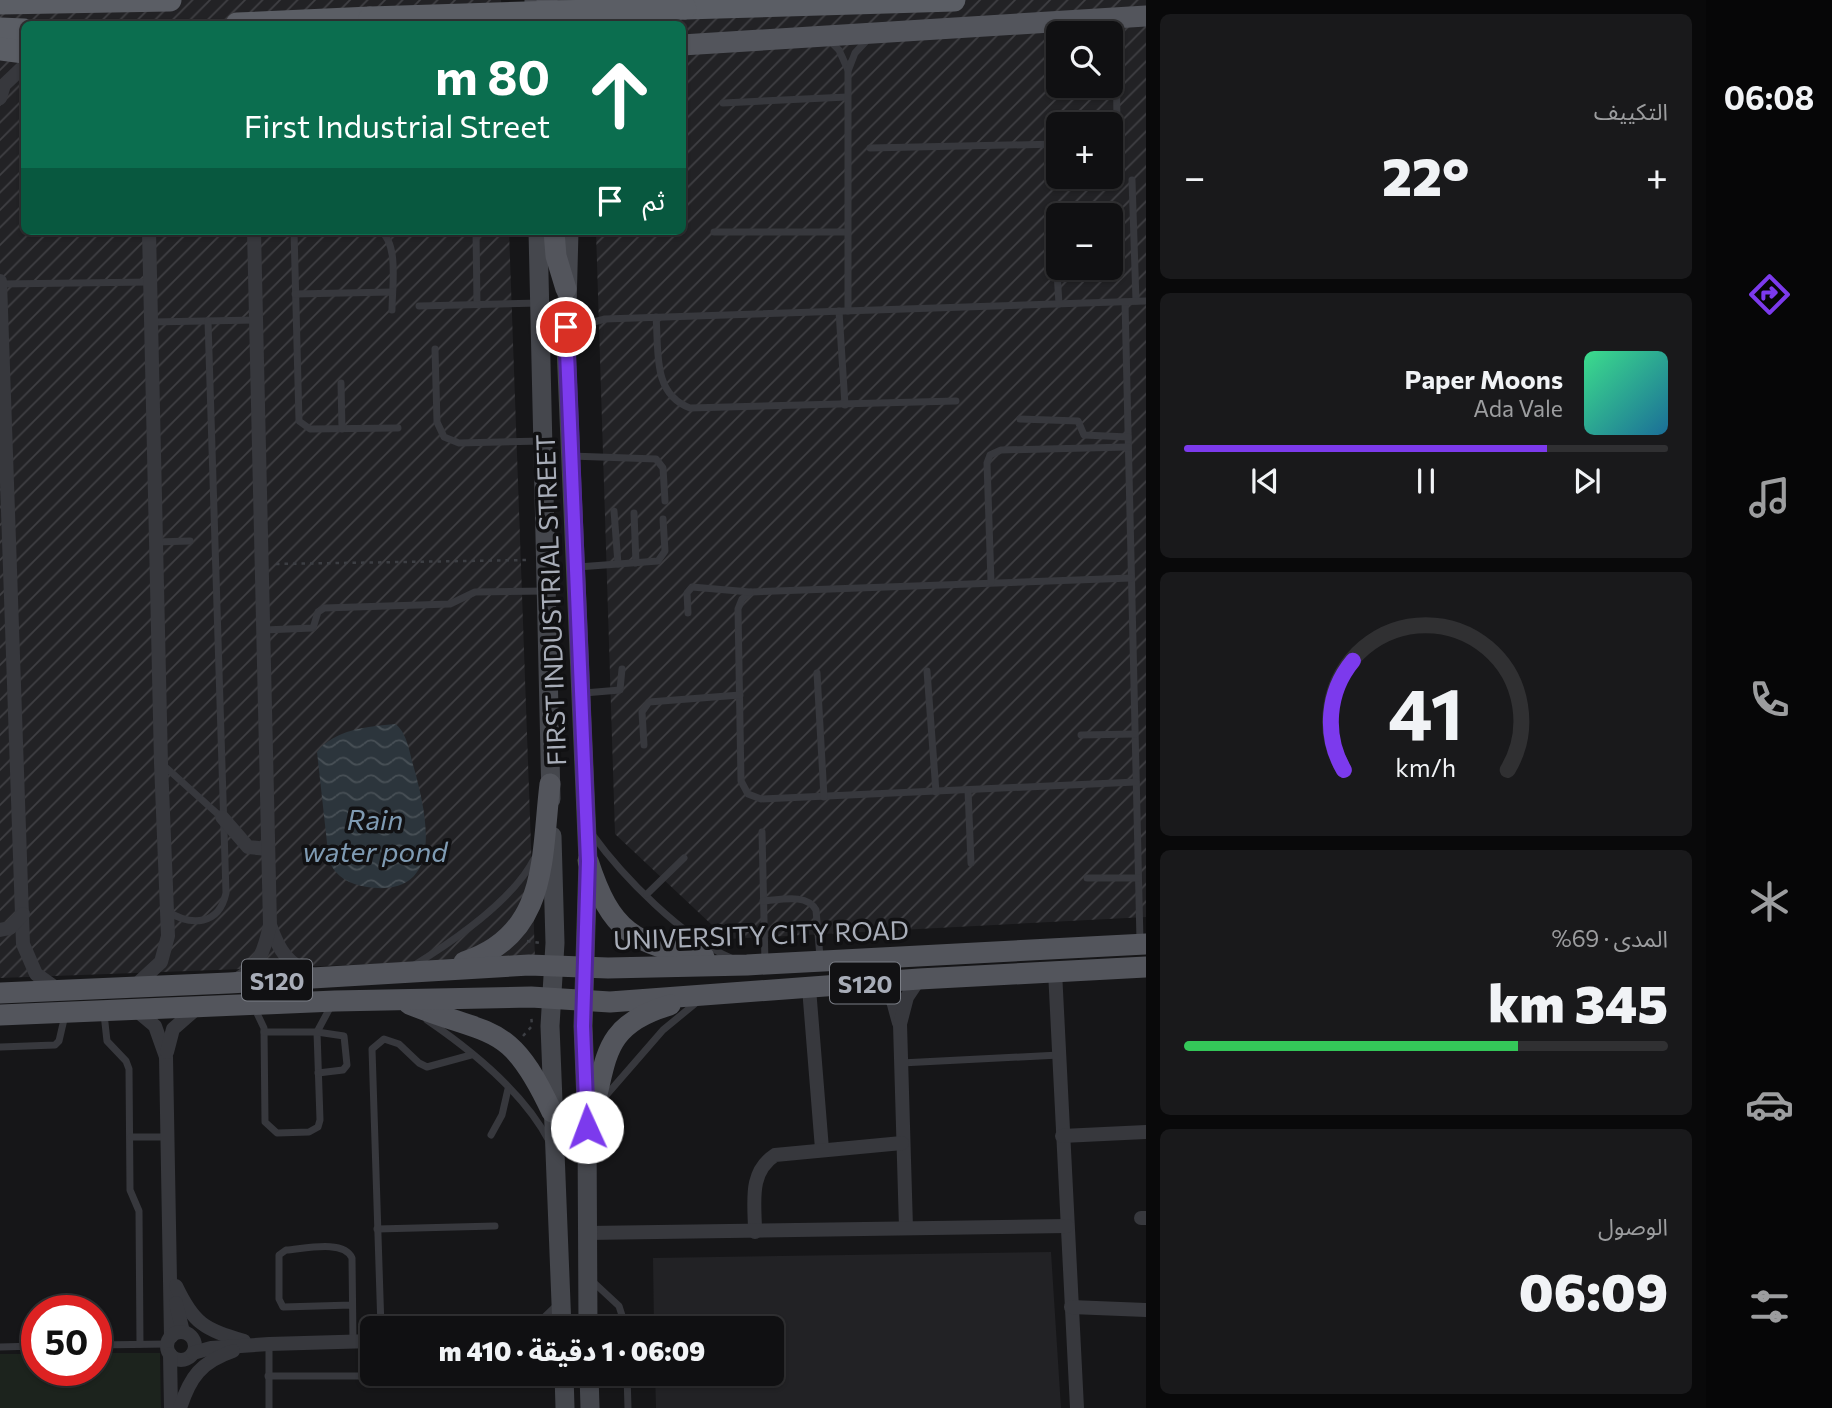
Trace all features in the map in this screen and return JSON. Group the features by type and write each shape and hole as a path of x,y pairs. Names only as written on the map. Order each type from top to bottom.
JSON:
{"highway":[{"path":"0,3 170,0"},
{"path":"304,21 954,0"},
{"path":"0,29 21,30"},
{"path":"0,49 21,52"}],"main road":[{"path":"534,0 534,21"},
{"path":"547,0 548,21"},
{"path":"565,0 566,21"},
{"path":"686,45 1146,16"},
{"path":"0,58 21,58"},
{"name":"FIRST INDUSTRIAL STREET","path":"538,235 554,966 552,1112 561,1316"},
{"path":"554,235 556,256 566,289"},
{"name":"FIRST INDUSTRIAL STREET","path":"569,235 566,346 588,861 585,999 591,1119 587,1233 588,1316"},
{"path":"440,970 489,952 516,931 536,894 550,784"},
{"path":"588,861 608,909 635,937 662,949 756,964"},
{"name":"UNIVERSITY CITY ROAD","path":"0,993 322,978 404,971 756,964 1143,944"},
{"name":"UNIVERSITY CITY ROAD","path":"0,1015 335,1001 552,998 610,1002 919,979 1146,967"},
{"path":"591,1119 604,1058 620,1034 654,1010 705,997"},
{"path":"400,1001 501,1037 514,1047 532,1070 552,1112"},
{"path":"564,1386 565,1408"},
{"path":"589,1386 590,1408"}],"street":[{"path":"1039,24 1046,24"},
{"path":"1123,26 1146,24"},
{"path":"0,98 4,85 21,68"},
{"path":"133,987 156,969 165,954 167,911 149,235"},
{"path":"229,983 257,964 265,950 270,926 254,235"},
{"path":"0,282 4,481 23,944 30,964 44,981 59,990"},
{"path":"222,817 248,847 268,849"},
{"path":"0,930 10,929 23,914"},
{"path":"270,926 277,946 288,962 322,978"},
{"path":"1055,971 1077,1408"},
{"path":"906,1228 900,1024 906,997 919,979"},
{"path":"876,982 893,1001 900,1024"},
{"path":"809,988 822,1149"},
{"path":"171,1408 180,1345 167,1258 170,1235 166,1057 173,1029 197,1007"},
{"path":"136,1010 155,1026 166,1057"},
{"path":"1062,1136 1146,1132"},
{"path":"755,1232 755,1179 766,1161 785,1152 902,1143"},
{"path":"587,1233 1066,1226"},
{"path":"170,1235 176,1252 176,1310 180,1345 179,1408"},
{"path":"176,1286 189,1312 200,1324 244,1344"},
{"path":"551,1316 561,1306"},
{"path":"1071,1307 1146,1310"},
{"path":"180,1345 204,1340 244,1344 360,1342"},
{"path":"179,1408 188,1385 202,1366 244,1344"}],"lane":[{"path":"845,405 848,71 861,45 877,34"},
{"path":"822,36 839,50 848,71"},
{"path":"723,103 847,97"},
{"path":"870,148 1046,144"},
{"path":"1132,180 1136,301"},
{"path":"714,232 847,232"},
{"path":"294,235 298,417 307,428 398,428"},
{"path":"384,235 390,242 392,310"},
{"path":"476,235 477,304"},
{"path":"1058,280 1059,304"},
{"path":"0,282 150,282"},
{"path":"295,294 392,292"},
{"path":"566,346 578,331 595,320 1146,301"},
{"path":"1125,302 1136,782 1142,844 1138,878 1143,944"},
{"path":"419,306 540,303"},
{"path":"656,317 660,377 668,393 681,405 699,410 956,401"},
{"path":"152,322 258,320"},
{"path":"167,911 179,919 200,922 210,919 223,903 208,321"},
{"path":"435,349 437,422 444,437 459,443 544,441"},
{"path":"341,383 342,429"},
{"path":"1020,419 1078,421 1086,436 1128,437"},
{"path":"991,582 987,463 993,453 1128,447"},
{"path":"570,456 656,459 663,468 665,501"},
{"path":"614,511 618,564"},
{"path":"634,513 636,563"},
{"path":"574,567 655,562 663,557 663,519"},
{"path":"156,542 190,541"},
{"path":"688,613 687,593 692,587 751,592 1131,578"},
{"path":"264,630 313,628 318,612 324,608 450,604 475,592 547,591"},
{"path":"751,592 741,598 738,610 741,781 748,794 761,799 1136,782"},
{"path":"580,693 618,691 622,685 622,669"},
{"path":"927,671 936,792"},
{"path":"817,673 824,797"},
{"path":"644,745 642,712 649,702 740,695"},
{"path":"1082,735 1135,734"},
{"path":"161,763 222,817"},
{"path":"968,790 971,863"},
{"path":"585,822 607,853 687,933 716,951 756,964 763,901 762,832"},
{"path":"404,971 448,943 516,884 526,872 543,839"},
{"path":"648,894 684,858"},
{"path":"1087,878 1138,878"},
{"path":"763,901 804,900 812,903 816,909 820,961"},
{"path":"253,1005 264,1032 264,1118 270,1129 277,1133 309,1132 318,1127 317,1032 319,1023 335,1001"},
{"path":"400,1001 471,1055 508,1089 536,1120 553,1148"},
{"path":"103,1011 107,1041 128,1065 130,1190 139,1211 140,1344"},
{"path":"0,1047 55,1045 59,1041 65,1012"},
{"path":"264,1032 344,1035 348,1062 343,1070 318,1073"},
{"path":"381,1316 372,1049 384,1039 392,1040 427,1067 471,1055"},
{"path":"901,1063 1059,1055"},
{"path":"491,1135 502,1115 508,1089"},
{"path":"131,1138 168,1137"},
{"path":"377,1229 495,1226"},
{"path":"352,1305 283,1307 279,1300 279,1255 286,1250 347,1250 352,1258 353,1342"},
{"path":"587,1277 619,1306 622,1316"},
{"path":"268,1344 269,1408"},
{"path":"112,1345 180,1345"},
{"path":"0,1347 21,1346"},
{"path":"268,1376 360,1376"},
{"path":"627,1386 628,1408"}],"path":[{"path":"262,564 547,560"}],"shaded area":[{"path":"0,0 501,0 502,21 21,21 21,235 509,235 535,958 0,978"},
{"path":"588,0 1146,0 1146,917 727,939 615,834 596,235 686,235 686,21 589,21"},
{"path":"1051,1252 1061,1408 656,1408 655,1386 784,1386 784,1316 654,1316 653,1258"},
{"path":"112,1353 160,1353 161,1408 0,1408 0,1354 21,1354 21,1386 112,1386"}],"water":[{"name":"Rain water pond","path":"395,724 405,738 419,787 426,829 425,850 420,867 410,880 392,887 367,887 344,879 329,861 317,752 342,734"}],"route":[{"path":"566,327 588,861 587,967 583,1026 587,1127"}]}
